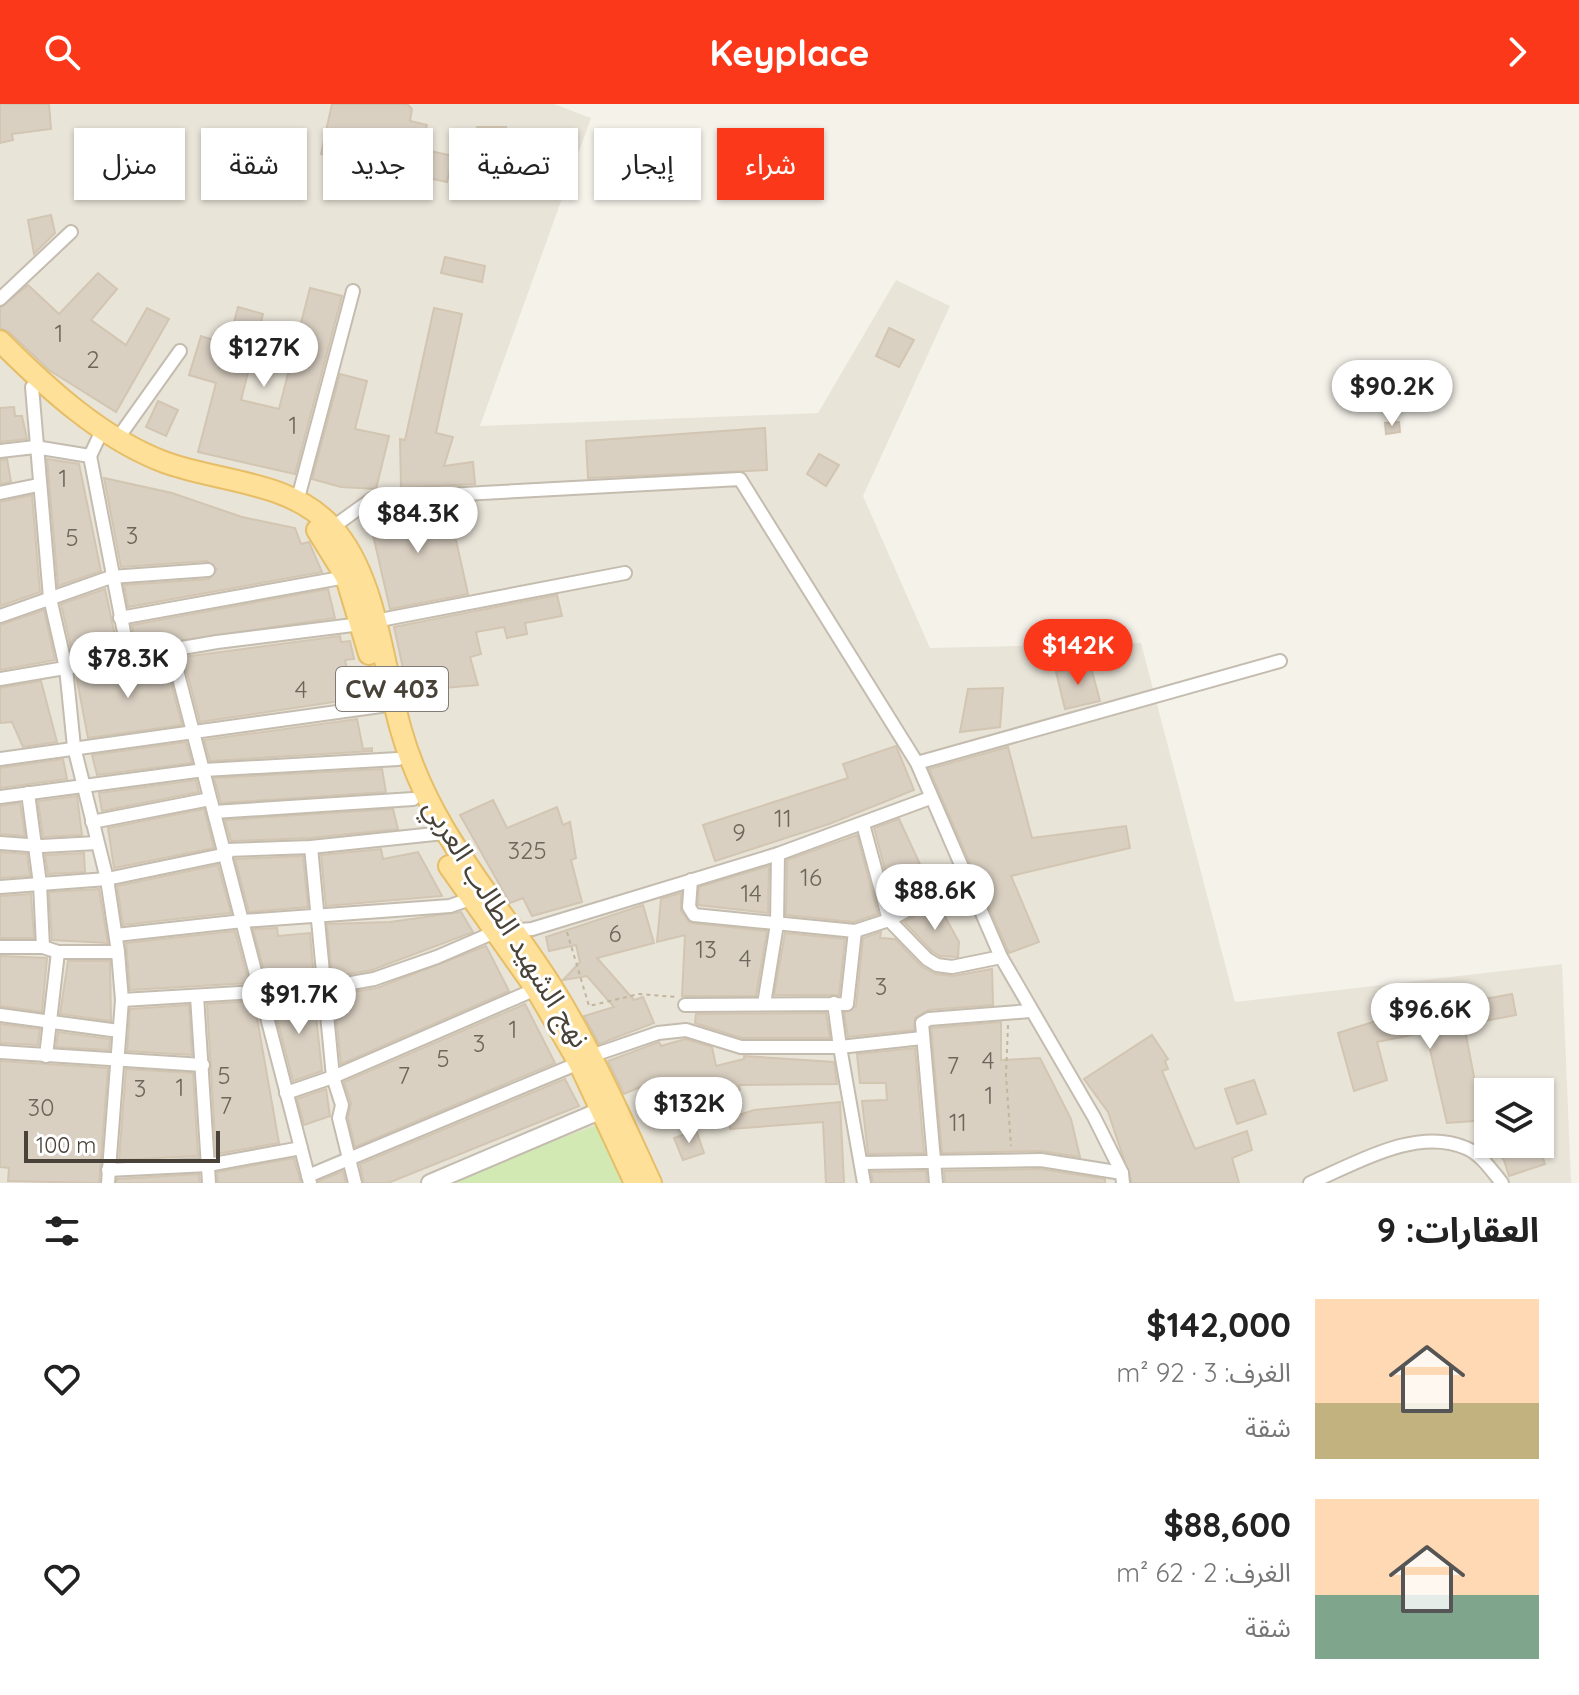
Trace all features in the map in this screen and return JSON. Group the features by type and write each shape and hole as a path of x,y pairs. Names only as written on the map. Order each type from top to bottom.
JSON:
{"main road":[{"name":"نهج الشهيد الطالب العربي","path":"0,341 72,412"},
{"name":"نهج الشهيد الطالب العربي","path":"0,361 32,387 157,471 297,502 333,527 346,546 389,705 398,759 413,799 585,1060"},
{"name":"نهج الشهيد الطالب العربي","path":"229,485 310,524 330,546 368,622"},
{"name":"نهج الشهيد الطالب العربي","path":"389,705 438,835 470,899 550,984 607,1108 635,1183"},
{"name":"نهج الشهيد الطالب العربي","path":"607,1108 651,1183"}],"street":[{"path":"0,299 71,232"},
{"path":"297,502 353,291"},
{"path":"90,456 109,438 180,351"},
{"path":"32,387 50,598 66,668 74,747 107,879 118,952 122,1000 108,1176 208,1165 301,1148"},
{"path":"0,451 35,447 90,456"},
{"path":"90,456 129,658"},
{"path":"333,527 372,499 740,479 917,763 965,880 1001,957 1094,1117 1122,1178"},
{"path":"0,493 38,485"},
{"path":"0,616 111,577 208,570"},
{"path":"0,679 368,622 625,573"},
{"path":"120,618 346,577"},
{"path":"172,651 227,852 309,1180 585,1060 658,1033 686,1030 741,1047 840,1047 922,1038"},
{"path":"917,763 1280,661"},
{"path":"0,759 389,705"},
{"path":"0,797 204,770 398,759"},
{"path":"28,793 32,843 40,884 43,947"},
{"path":"122,1000 323,988 387,974 503,932 564,919 778,854 930,798"},
{"path":"92,822 212,806 413,799"},
{"path":"863,824 880,875 889,920 937,965 964,966 1001,957"},
{"path":"0,887 107,879 227,852 438,835"},
{"path":"0,843 42,846 97,843"},
{"path":"311,847 333,1077 342,1105 339,1118 355,1183"},
{"path":"764,1004 777,924 778,854"},
{"path":"691,880 689,907 694,915 855,931 889,920 965,880"},
{"path":"116,935 316,914 450,906 470,899"},
{"path":"685,1005 847,1004 855,931"},
{"path":"0,947 43,947 58,952 118,952"},
{"path":"46,1056 58,952"},
{"path":"286,1093 333,1077 536,989"},
{"path":"197,996 209,1183"},
{"path":"834,1003 864,1183"},
{"path":"936,1183 922,1023 929,1019 1030,1011"},
{"path":"0,1015 119,1031"},
{"path":"0,1052 203,1065"},
{"path":"430,1183 607,1108"},
{"path":"1310,1183 1390,1148 1430,1143 1468,1148 1502,1183"},
{"path":"862,1163 1041,1160 1122,1178"}],"path":[{"path":"564,919 589,1006 639,994 673,996 685,1005"},
{"path":"1009,1012 1006,1075 1012,1159"}],"shaded area":[{"path":"0,104 554,104 591,118 578,154 578,128 449,128 449,200 561,200 480,426 818,413 896,280 950,306 863,496 930,648 1141,643 1235,1002 1562,964 1571,1183 0,1183"}],"green space":[{"path":"597,1125 625,1183 439,1183"}],"building":[{"path":"0,104 49,104 51,129 12,134 13,140 0,143"},
{"path":"332,104 407,104 412,109 410,121 427,125 426,128 327,128"},
{"path":"433,152 449,155 447,182 433,179"},
{"path":"51,215 55,233 34,254 28,220"},
{"path":"445,257 485,266 482,282 441,273"},
{"path":"98,273 117,289 91,320 126,345 147,308 169,319 116,412 49,370 9,332 0,328 0,308 28,285 59,314"},
{"path":"310,288 342,296 295,474 198,452 216,383 189,375 201,336 228,345 238,307 263,314 241,400 279,409"},
{"path":"434,308 462,314 436,433 453,437 444,466 473,462 475,484 401,488 400,439 405,440"},
{"path":"889,328 914,340 899,367 876,356"},
{"path":"340,374 367,381 355,429 389,436 376,489 341,487 312,479"},
{"path":"158,401 178,410 166,436 146,427"},
{"path":"14,407 15,416 22,416 27,439 0,442 0,408"},
{"path":"1399,422 1400,432 1386,434 1385,423"},
{"path":"765,428 767,470 588,478 586,441"},
{"path":"819,454 839,465 826,486 807,474"},
{"path":"7,459 11,482 0,484 0,460"},
{"path":"47,459 79,464 101,571 58,586"},
{"path":"104,478 172,493 242,517 295,528 301,544 309,542 322,572 128,607 124,585 209,579 217,569 207,561 121,567"},
{"path":"32,495 40,592 0,606 0,502"},
{"path":"448,504 468,594 390,609 368,513"},
{"path":"105,589 118,650 73,657 61,604"},
{"path":"328,589 335,618 136,647 132,625"},
{"path":"557,595 562,616 525,623 527,634 507,638 504,627 476,632 481,654 470,657 478,685 408,691 394,627"},
{"path":"44,610 55,660 0,670 0,625"},
{"path":"340,636 341,642 350,641 354,659 345,660 354,699 200,722 183,657"},
{"path":"165,660 182,725 88,738 76,675"},
{"path":"1090,664 1100,701 1065,709 1056,672"},
{"path":"41,681 57,742 23,747 12,722 0,723 0,688"},
{"path":"1003,688 1000,727 960,732 968,689"},
{"path":"357,719 363,749 372,748 372,751 210,761 204,740"},
{"path":"186,742 192,763 97,775 92,755"},
{"path":"896,746 914,790 829,824 715,861 703,825 848,778 843,764"},
{"path":"1008,747 1032,838 1126,826 1130,848 1011,876 1039,942 1009,953 929,769"},
{"path":"63,759 67,779 0,788 0,768"},
{"path":"382,769 386,792 221,803 214,778"},
{"path":"196,780 199,792 102,811 99,793"},
{"path":"77,796 82,835 43,837 38,801"},
{"path":"493,800 507,828 557,807 563,825 570,822 576,858 571,860 582,902 532,916 523,898 510,903 460,815"},
{"path":"20,803 25,836 0,834 0,806"},
{"path":"204,809 214,848 114,868 108,828"},
{"path":"393,809 398,829 310,838 231,841 225,820"},
{"path":"899,819 931,888 895,907 874,828"},
{"path":"857,835 878,914 854,922 786,915 787,860"},
{"path":"381,849 383,859 418,852 442,896 326,906 321,855"},
{"path":"0,852 27,854 30,876 0,878"},
{"path":"84,853 85,872 48,874 45,855"},
{"path":"303,856 308,907 249,912 235,859"},
{"path":"218,865 231,913 123,925 117,886"},
{"path":"769,866 768,913 698,905 699,887"},
{"path":"99,889 108,943 52,940 49,892"},
{"path":"681,893 681,911 690,923 767,931 756,996 682,996 685,935 657,942 661,899"},
{"path":"31,894 34,938 0,938 0,896"},
{"path":"938,904 959,942 958,957 940,956 933,952 904,922"},
{"path":"643,905 654,943 597,958 634,1000 643,997 654,1023 599,1044 584,1016 614,1007 587,976 563,980 580,962 576,945 549,951 546,937"},
{"path":"461,912 473,932 372,970 332,977 327,924 390,922"},
{"path":"277,928 278,936 310,933 314,980 267,982 253,929"},
{"path":"235,931 249,983 130,990 126,943"},
{"path":"881,932 880,938 895,939 921,966 935,974 953,976 992,969 993,1005 928,1010 915,1018 914,1030 848,1037 844,1013 856,1006 863,938"},
{"path":"785,933 845,939 839,995 774,995"},
{"path":"486,946 509,991 341,1064 334,995 377,988"},
{"path":"0,956 47,958 42,1012 0,1006"},
{"path":"68,961 110,961 111,1021 60,1014"},
{"path":"1512,994 1516,1015 1464,1025 1474,1078 1474,1121 1447,1123 1426,1032 1377,1042 1387,1080 1354,1091 1338,1033 1389,1017"},
{"path":"314,998 322,1071 293,1081 272,1000"},
{"path":"254,1001 279,1143 216,1154 207,1004"},
{"path":"525,1004 555,1063 355,1147 348,1118 351,1103 344,1082"},
{"path":"189,1005 192,1055 127,1051 130,1009"},
{"path":"826,1013 830,1038 742,1038 695,1023 696,1014"},
{"path":"1001,1022 1001,1060 1040,1058 1071,1119 1080,1157 1041,1151 942,1153 931,1028"},
{"path":"0,1024 40,1029 38,1045 0,1043"},
{"path":"58,1032 110,1039 109,1050 56,1047"},
{"path":"1152,1035 1168,1059 1165,1061 1168,1069 1162,1071 1195,1149 1247,1131 1252,1150 1232,1158 1239,1183 1132,1183 1108,1112 1084,1079"},
{"path":"685,1039 712,1047 716,1066 744,1059 744,1056 834,1062 837,1084 739,1085 740,1090 721,1095 722,1105 654,1120 640,1087 624,1094 608,1061 659,1042 661,1046"},
{"path":"915,1048 924,1153 868,1154 862,1101 887,1100 886,1083 860,1083 857,1054"},
{"path":"0,1061 108,1068 99,1183 8,1181 9,1168 0,1167"},
{"path":"126,1069 193,1073 198,1156 119,1160"},
{"path":"565,1079 579,1106 388,1183 364,1183 360,1164"},
{"path":"1254,1080 1266,1114 1237,1124 1225,1089"},
{"path":"326,1089 330,1116 304,1125 297,1099"},
{"path":"840,1102 844,1183 826,1183 823,1122 730,1129 730,1118 754,1110"},
{"path":"696,1130 704,1153 683,1160 674,1138"},
{"path":"294,1158 301,1183 218,1183 217,1172"},
{"path":"1502,1158 1543,1158 1545,1164 1509,1176"},
{"path":"1040,1169 1105,1179 1105,1183 945,1183 944,1171"},
{"path":"343,1171 346,1183 319,1183 319,1181"},
{"path":"926,1171 927,1183 873,1183 871,1172"},
{"path":"199,1174 200,1183 117,1183 117,1179"}]}
